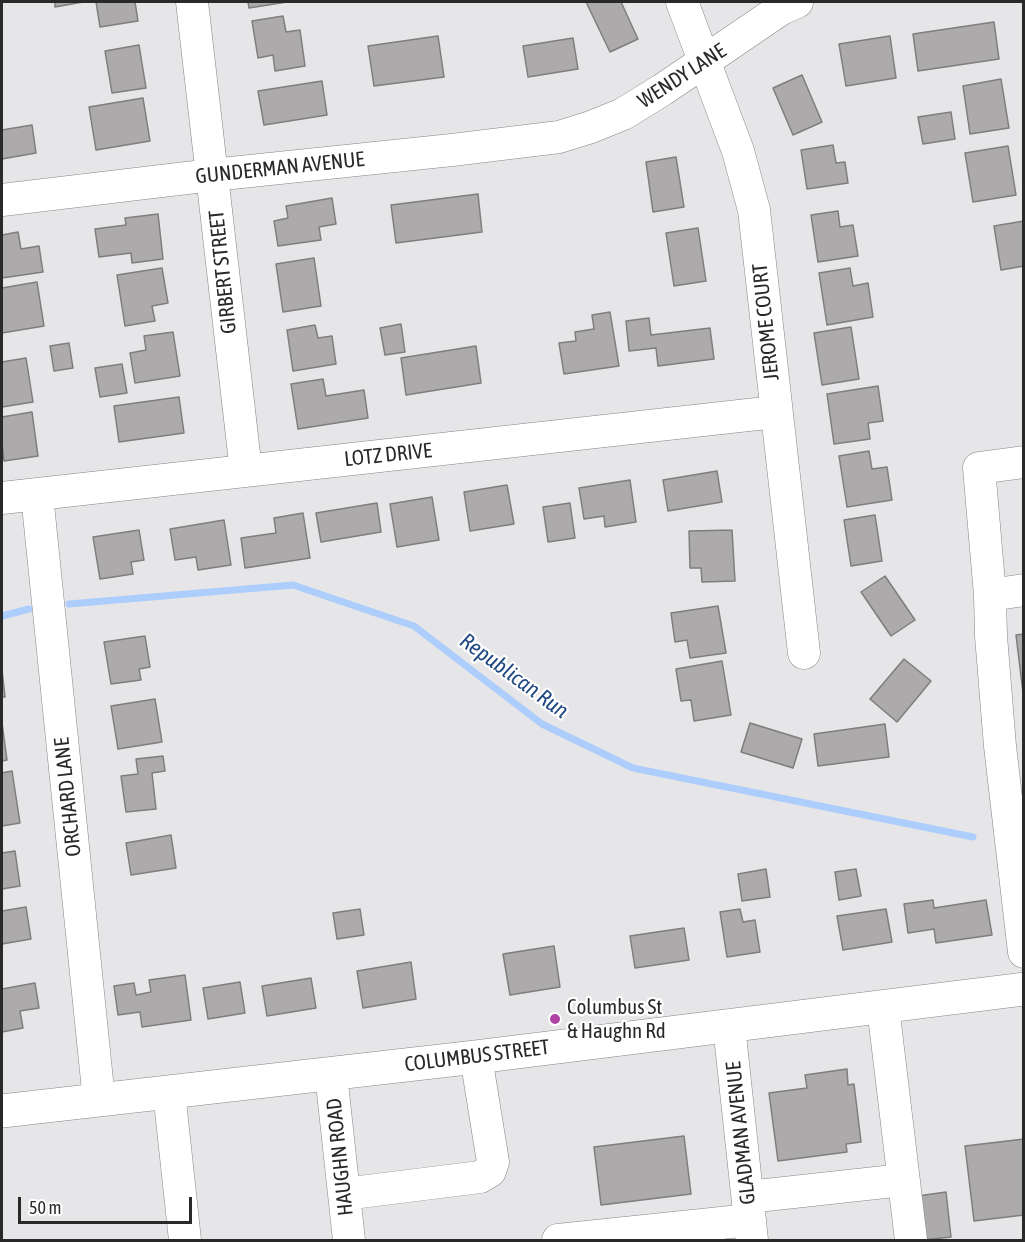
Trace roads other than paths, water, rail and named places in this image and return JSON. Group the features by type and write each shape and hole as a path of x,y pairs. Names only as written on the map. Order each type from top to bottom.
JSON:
{"main road":[{"name":"COLUMBUS STREET","path":"2,1111 476,1057 1023,989"}],"street":[{"name":"GIRBERT STREET","path":"192,2 246,471"},
{"name":"JEROME COURT","path":"682,2 738,151 754,210 804,653"},
{"name":"WENDY LANE","path":"559,136 591,127 623,114 781,9 797,2"},
{"name":"GUNDERMAN AVENUE","path":"2,200 559,136"},
{"name":"LOTZ DRIVE","path":"2,498 775,412"},
{"path":"1023,462 979,468 990,595 991,636 1016,823 1023,952"},
{"name":"ORCHARD LANE","path":"37,495 99,1100"},
{"path":"990,595 1023,590"},
{"path":"883,1007 911,1240"},
{"name":"GLADMAN AVENUE","path":"729,1026 750,1219"},
{"path":"344,1194 480,1177 490,1171 493,1162 476,1057"},
{"name":"HAUGHN ROAD","path":"331,1074 349,1240"},
{"path":"168,1092 185,1240"},
{"path":"558,1240 750,1219 903,1180"}],"waterway":[{"name":"Republican Run","path":"69,604 293,585 414,626 542,724 633,768 973,837"},
{"name":"Republican Run","path":"2,616 29,609"}],"place":[{"name":"Columbus St & Haughn Rd","path":"555,1019"}]}
